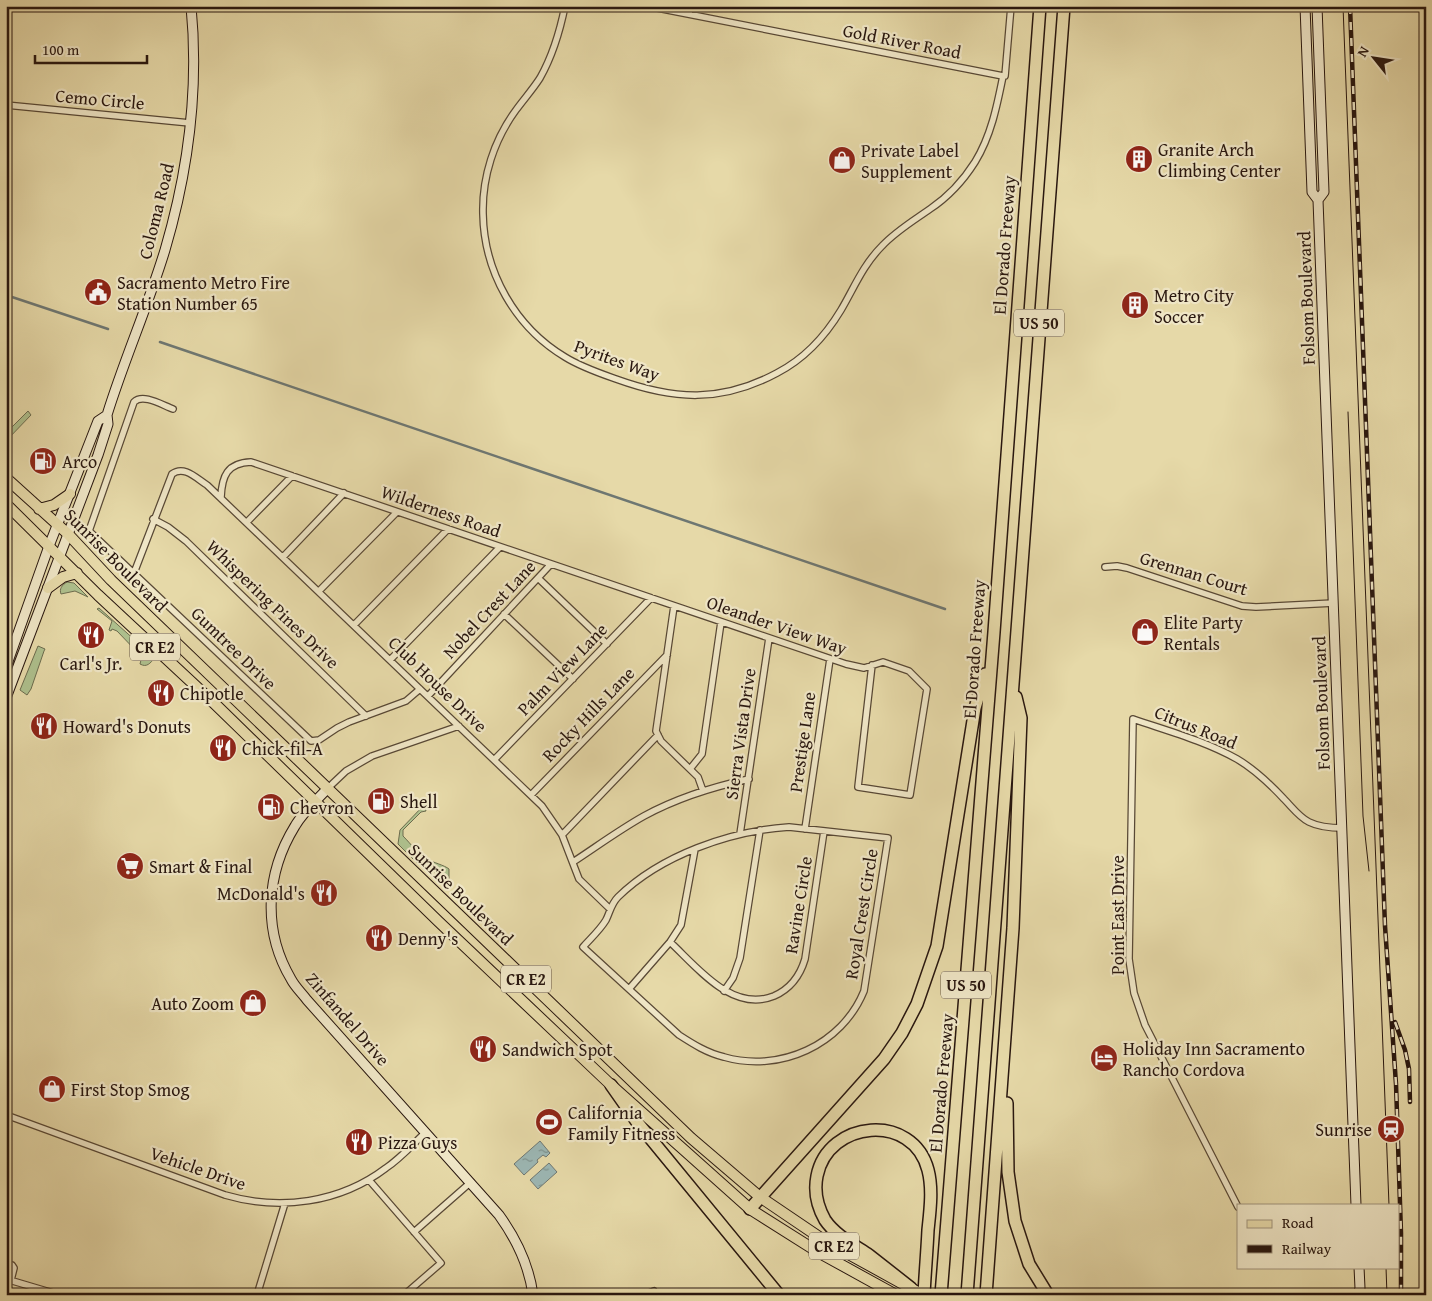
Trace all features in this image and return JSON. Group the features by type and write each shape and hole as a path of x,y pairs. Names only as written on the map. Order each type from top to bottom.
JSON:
{"highway":[{"name":"El Dorado Freeway","path":"941,1295 987,675 992,656 994,632 1040,6"},
{"name":"US 50","path":"967,1295 1064,6"},
{"path":"750,1209 884,1059 902,1033 917,1004 937,946 975,708 987,675"},
{"path":"986,1295 1013,928 1021,718 1013,685"},
{"path":"1007,1024 1008,1172 1015,1221 1029,1264 1048,1295"},
{"path":"611,1085 637,1122 778,1295"},
{"path":"911,1288 841,1236 826,1221 818,1204 815,1185 822,1160 836,1143 850,1135 873,1130 892,1132 909,1141 920,1152 925,1162 930,1183 930,1207 923,1295"}],"main road":[{"name":"Coloma Road","path":"6,698 98,455 108,424 107,415 166,244 182,181 190,123 194,62 191,6"},
{"name":"Folsom Boulevard","path":"1305,6 1312,192 1318,200 1356,1204"},
{"name":"Folsom Boulevard","path":"1317,6 1324,192 1318,200"},
{"name":"Coloma Road","path":"6,667 49,546 98,421 107,415"},
{"name":"Sunrise Boulevard","path":"6,478 68,534 111,580 692,1138 760,1197 825,1241 923,1295"},
{"path":"39,509 54,505 70,494"},
{"name":"Sunrise Boulevard","path":"6,504 611,1085 750,1209 818,1252 896,1295"},
{"path":"48,588 63,577 77,573"},
{"name":"Zinfandel Drive","path":"328,788 296,825 278,860 272,886 270,916 278,949 291,980 307,1000 490,1202 515,1237 526,1263 534,1295"},
{"path":"1359,1268 1360,1292"}],"street":[{"name":"Pyrites Way","path":"565,6 557,40 540,79 506,125 491,161 486,179 483,205 488,255 501,288 517,314 555,351 586,368 639,387 671,394 710,395 748,386 785,369 810,349 833,322 862,270 881,247 904,226 944,198 964,178 986,141 994,117 1005,76 1011,6"},
{"name":"Gold River Road","path":"647,6 1004,76"},
{"path":"689,14 690,6"},
{"name":"Cemo Circle","path":"6,105 190,123"},
{"name":"Gumtree Drive","path":"173,409 144,398 134,402 89,531 308,740 314,742 337,728 406,701 420,689"},
{"name":"Wilderness Road","path":"221,497 222,483 225,475 232,467 243,462 251,462 673,606"},
{"name":"Club House Drive","path":"154,519 170,476 176,471 186,472 207,485 221,497 531,795 554,820 562,835 579,879 610,910"},
{"path":"247,522 292,476"},
{"path":"283,557 344,494"},
{"path":"319,591 396,512"},
{"path":"134,573 154,519"},
{"name":"Whispering Pines Drive","path":"154,519 186,541 366,716"},
{"path":"354,625 448,529"},
{"path":"390,660 500,547"},
{"name":"Nobel Crest Lane","path":"428,696 551,564"},
{"name":"Grennan Court","path":"1105,568 1117,566 1127,568 1242,606 1334,603"},
{"path":"538,578 607,644"},
{"name":"Palm View Lane","path":"494,760 651,598"},
{"path":"673,606 656,725 658,735 698,776 703,791"},
{"name":"Oleander View Way","path":"673,606 854,666 864,668 872,665 883,662 909,671 927,689 910,795 858,787 872,665"},
{"path":"504,614 572,679"},
{"path":"690,769 702,754 721,622"},
{"name":"Sierra Vista Drive","path":"740,834 769,638"},
{"name":"Rocky Hills Lane","path":"531,795 667,655"},
{"name":"Prestige Lane","path":"805,828 830,659"},
{"name":"Citrus Road","path":"1133,719 1196,740 1226,753 1252,770 1296,813 1310,822 1330,828 1343,828"},
{"name":"Point East Drive","path":"1133,719 1129,959 1134,992 1145,1025 1237,1205"},
{"name":"Zinfandel Drive","path":"328,788 346,771 372,756 459,726"},
{"path":"562,835 658,735"},
{"path":"573,862 622,829 668,804 703,791 749,779"},
{"name":"Royal Crest Circle","path":"789,827 888,838 864,991 851,1016 834,1033 812,1047 780,1059 757,1061 724,1057 694,1045 679,1035 584,947 604,923 618,898 649,874 694,849 740,834 760,830 789,827"},
{"path":"724,991 733,978 740,958 760,830"},
{"name":"Ravine Circle","path":"670,942 724,991 738,998 749,1000 770,998 786,989 799,974 805,959 824,831"},
{"path":"630,989 670,942 678,929 684,915 694,849"},
{"name":"Vehicle Drive","path":"6,1115 225,1195 251,1202 285,1203 326,1197 344,1192 368,1180 396,1160 426,1132"},
{"path":"368,1180 441,1264 404,1295"},
{"path":"414,1232 471,1182"},
{"path":"257,1295 285,1203"},
{"path":"6,1263 14,1268 9,1279 60,1295"},
{"path":"644,1295 654,1291"}],"green space":[{"path":"28,411 31,415 6,441 6,433"},
{"path":"67,582 74,583 88,597 75,591 61,594 61,587"},
{"path":"99,608 146,650 140,655 117,631 109,630 112,621 97,609"},
{"path":"38,646 45,649 31,689 27,695 20,690"},
{"path":"147,651 155,658 148,664 142,665 140,664 142,656"},
{"path":"424,805 426,811 421,812 403,830 403,836 424,857 449,869 449,880 416,862 398,844 400,830"}],"water":[{"path":"540,1141 550,1153 546,1157 543,1155 537,1160 538,1162 524,1175 514,1164"},
{"path":"549,1163 557,1172 538,1189 530,1180"}],"waterway":[{"path":"6,295 108,329"},
{"path":"160,342 945,609"}],"tram line":[{"path":"1343,6 1389,1204"},
{"path":"1348,412 1363,816 1369,871"},
{"path":"1386,1268 1387,1295"}],"railway":[{"path":"1350,6 1385,926 1396,1084 1401,1295"},
{"path":"1395,1022 1405,1050 1409,1069 1410,1102"}],"place":[{"name":"Granite Arch Climbing Center","path":"1139,159"},
{"name":"Private Label Supplement","path":"842,160"},
{"name":"Sacramento Metro Fire Station Number 65","path":"98,292"},
{"name":"Metro City Soccer","path":"1135,305"},
{"name":"Arco","path":"43,461"},
{"name":"Elite Party Rentals","path":"1145,632"},
{"name":"Carl's Jr.","path":"91,635"},
{"name":"Chipotle","path":"161,693"},
{"name":"Howard's Donuts","path":"44,726"},
{"name":"Chick-fil-A","path":"223,748"},
{"name":"Shell","path":"381,801"},
{"name":"Chevron","path":"271,807"},
{"name":"Smart & Final","path":"130,866"},
{"name":"McDonald's","path":"324,893"},
{"name":"Denny's","path":"379,938"},
{"name":"Auto Zoom","path":"253,1003"},
{"name":"Sandwich Spot","path":"483,1049"},
{"name":"Holiday Inn Sacramento Rancho Cordova","path":"1104,1058"},
{"name":"First Stop Smog","path":"52,1089"},
{"name":"California Family Fitness","path":"549,1122"},
{"name":"Sunrise","path":"1391,1129"},
{"name":"Pizza Guys","path":"359,1142"}]}
